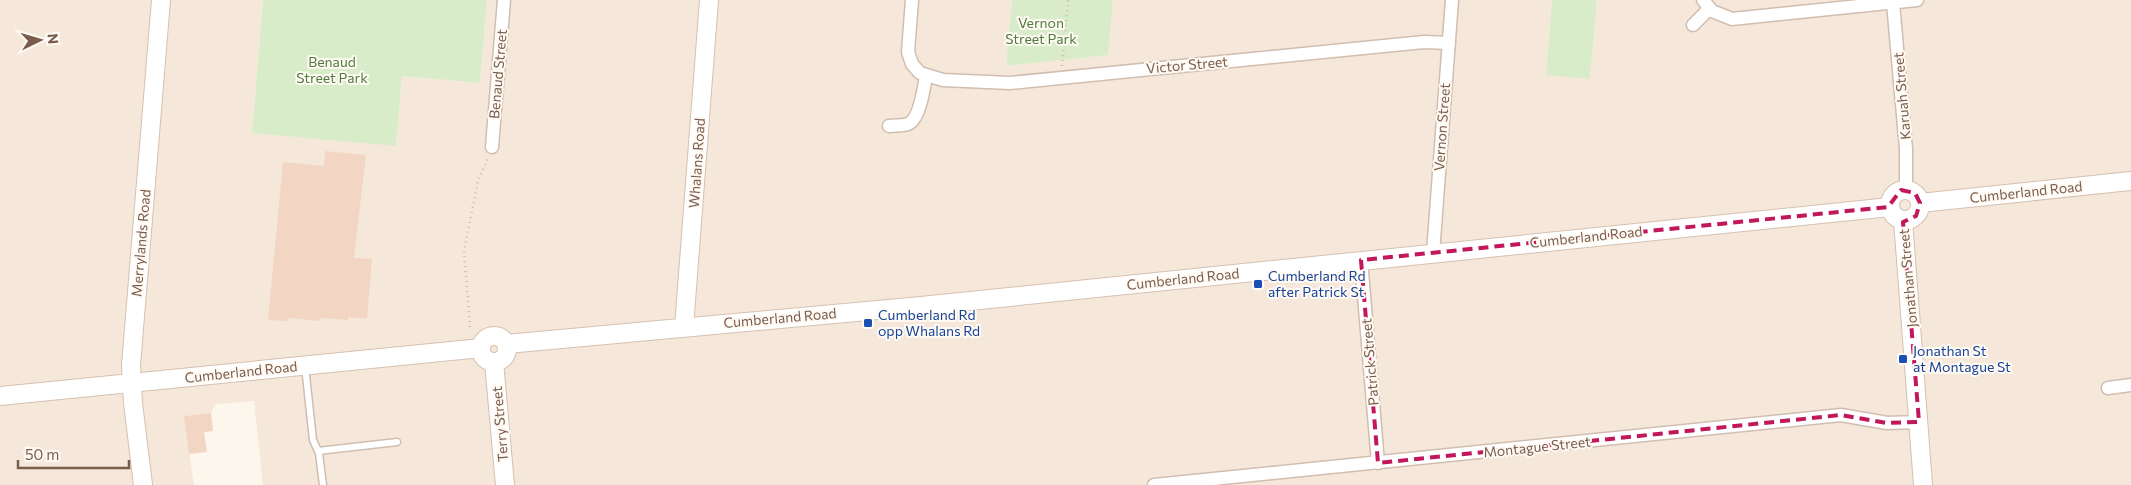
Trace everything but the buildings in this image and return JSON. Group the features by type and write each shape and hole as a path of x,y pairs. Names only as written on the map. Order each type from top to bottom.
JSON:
{"street":[{"name":"Merrylands Road","path":"143,485 132,384 132,360 162,0"},
{"name":"Benaud Street","path":"492,147 504,0"},
{"name":"Whalans Road","path":"684,327 709,0"},
{"path":"888,126 906,124 914,119 920,104 926,76 912,64 908,52 912,0"},
{"name":"Vernon Street","path":"1433,253 1452,0"},
{"path":"1693,25 1706,4 1724,17 1740,19 1917,0"},
{"name":"Karuah Street","path":"1893,3 1906,149 1906,189"},
{"name":"Victor Street","path":"926,76 943,80 1002,83 1424,42 1449,43"},
{"name":"Cumberland Road","path":"1920,203 2131,181"},
{"path":"1906,189 1915,194 1920,203 1919,212 1916,216 1903,220 1894,216 1890,207 1894,194 1906,189"},
{"name":"Cumberland Road","path":"507,344 921,306 1890,207"},
{"name":"Jonathan Street","path":"1903,220 1923,485"},
{"name":"Patrick Street","path":"1361,260 1378,463"},
{"path":"492,336 501,338 507,344 507,354 504,358 494,362 486,359 481,348 485,340 492,336"},
{"name":"Cumberland Road","path":"0,396 481,348"},
{"name":"Terry Street","path":"494,362 505,485"},
{"path":"2108,388 2131,385"},
{"name":"Montague Street","path":"1154,485 1276,480 1378,463 1841,415 1887,423 1919,422"}],"lane":[{"path":"305,365 313,440 318,450 323,485"},
{"path":"318,450 397,442"}],"path":[{"path":"1062,77 1068,0"},
{"path":"470,327 464,251 478,181 492,147"}],"highlighted area":[{"path":"1901,190 1915,193 1920,203 1916,216 1903,222 1919,422 1887,423 1841,415 1378,463 1361,260 1888,207"}],"shaded area":[{"path":"0,0 263,0 252,133 396,145 402,76 480,83 487,0 1012,0 1006,66 1108,55 1113,0 1552,0 1546,74 1590,79 1597,0 2131,0 2131,485 263,485 254,401 216,404 211,413 184,416 194,485 0,485"}],"green space":[{"name":"Benaud Street Park","path":"263,0 487,0 480,83 402,76 396,146 252,133"},
{"name":"Vernon Street Park","path":"1012,0 1113,0 1108,55 1006,66"},
{"path":"1552,0 1597,0 1590,79 1546,75"}],"place":[{"name":"Cumberland Rd after Patrick St","path":"1258,284"},
{"name":"Cumberland Rd opp Whalans Rd","path":"868,323"},
{"name":"Jonathan St at Montague St","path":"1903,359"}]}
